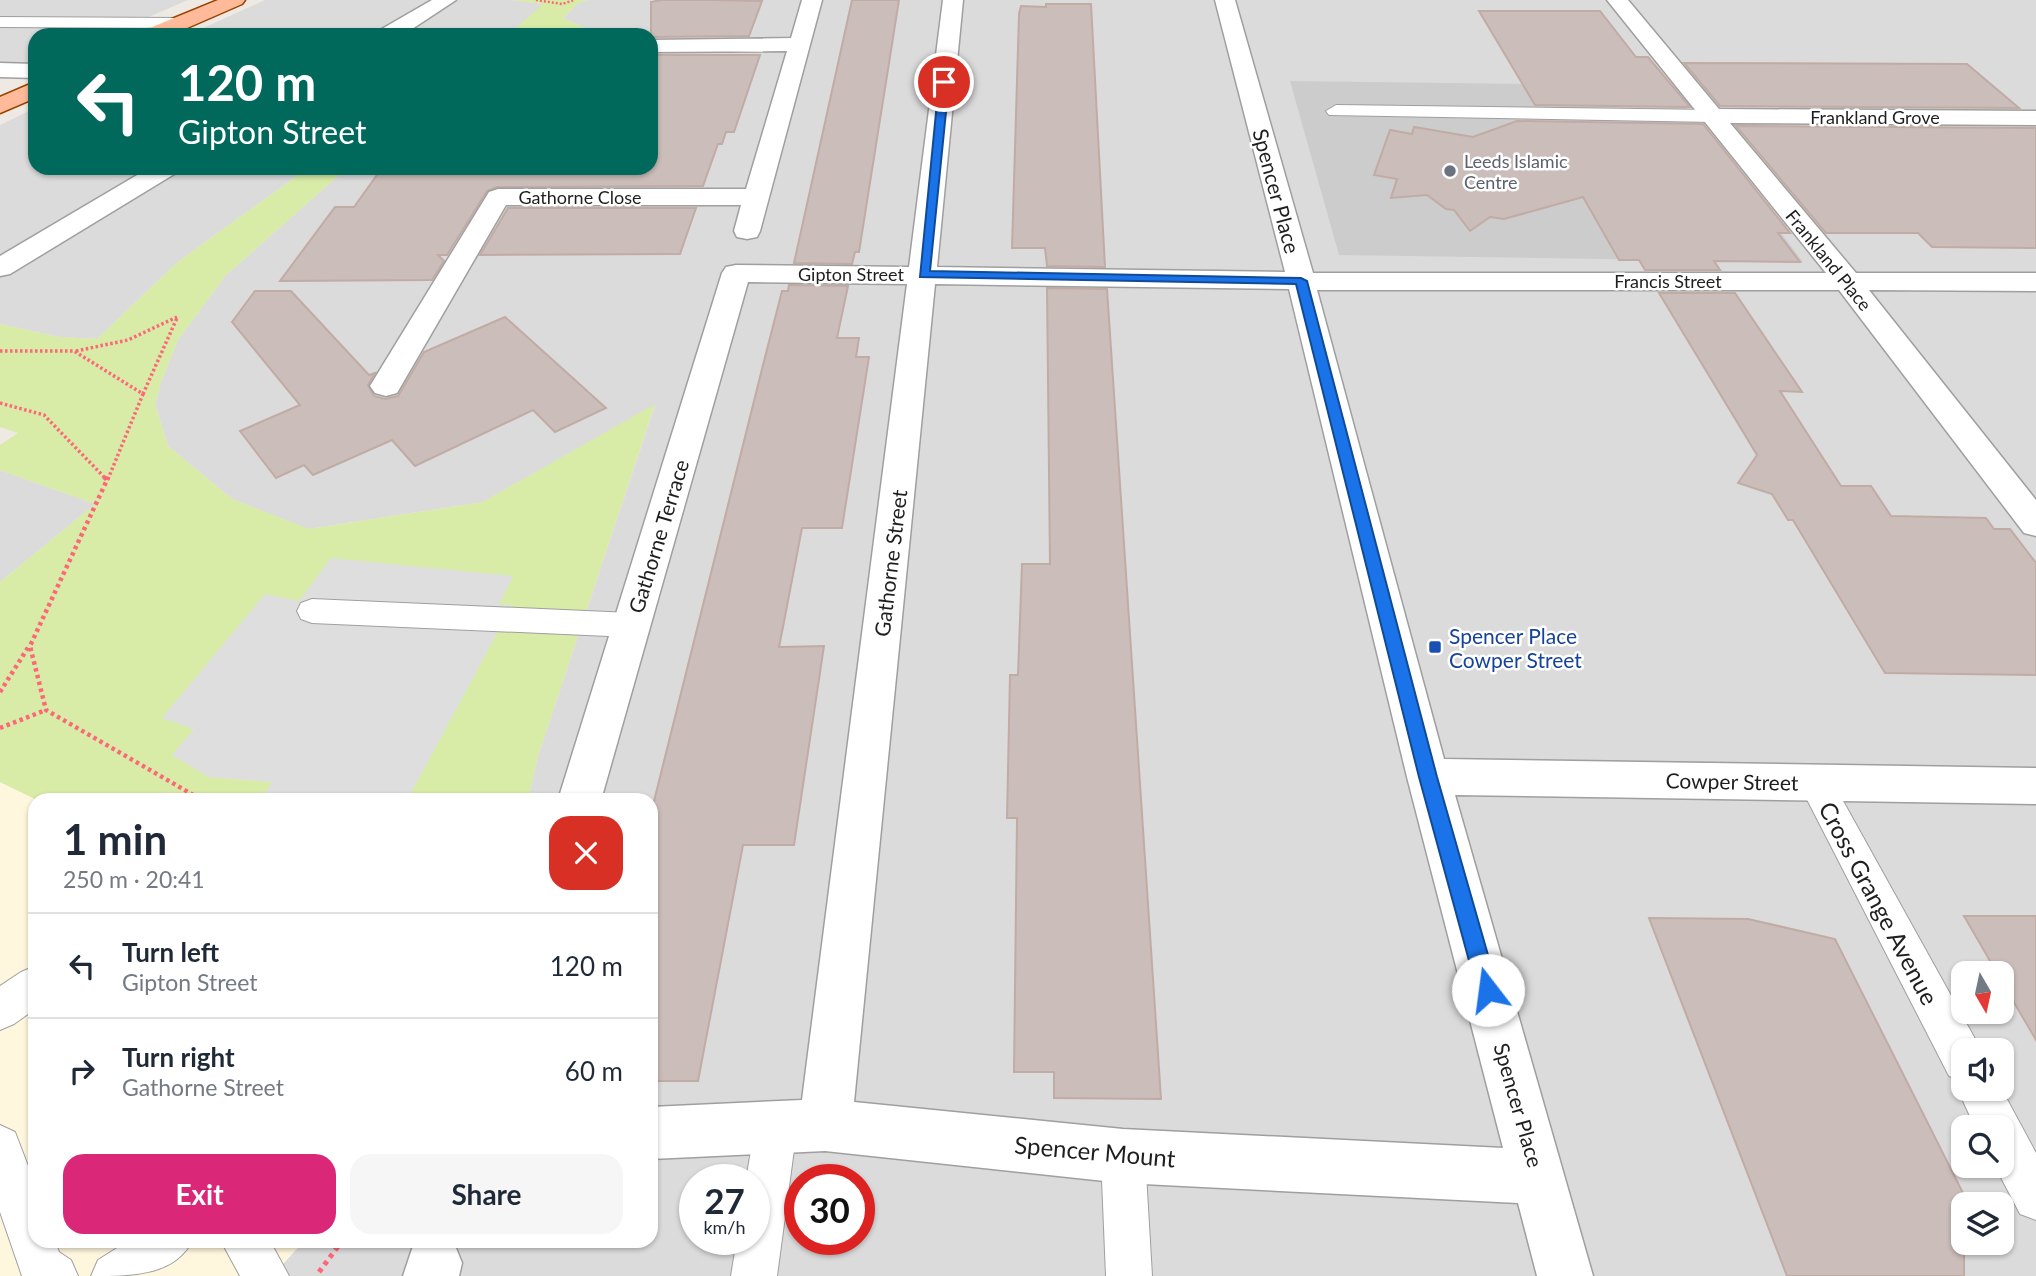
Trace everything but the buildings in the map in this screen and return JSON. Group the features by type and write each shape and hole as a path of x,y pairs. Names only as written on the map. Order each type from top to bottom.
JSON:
{"main road":[{"path":"168,28 235,0"},
{"path":"0,106 28,92"}],"street":[{"path":"400,28 446,0"},
{"path":"747,231 812,0"},
{"name":"Gathorne Street","path":"801,1126 924,275 953,0"},
{"name":"Spencer Place","path":"1225,0 1301,281 1428,777 1565,1276"},
{"name":"Frankland Place","path":"1617,0 1847,281 2036,524"},
{"path":"658,46 801,44"},
{"path":"0,70 28,71"},
{"name":"Frankland Grove","path":"1714,116 2036,118"},
{"path":"0,268 154,175"},
{"name":"Gathorne Close","path":"386,386 498,197 756,197"},
{"name":"Gipton Street","path":"736,273 1301,281"},
{"name":"Gathorne Terrace","path":"581,793 736,273"},
{"name":"Francis Street","path":"1301,281 2036,282"},
{"name":"Cowper Street","path":"1428,777 2036,786"},
{"name":"Spencer Mount","path":"658,1133 801,1126 1123,1156 1539,1177"}],"lane":[{"path":"0,22 179,23"},
{"path":"1336,111 1714,116"},
{"path":"312,611 631,625"},
{"name":"Cross Grange Avenue","path":"1815,782 1952,1038"},
{"path":"0,1010 28,990"},
{"name":"Gathorne Street","path":"754,1276 801,1126"},
{"path":"0,1147 28,1228"},
{"path":"1123,1156 1129,1276"},
{"path":"2014,1157 2036,1198"},
{"path":"35,1248 42,1268 55,1276"},
{"path":"114,1276 158,1248"},
{"path":"248,1248 266,1276"}],"path":[{"path":"536,0 562,4 574,0"},
{"path":"0,351 74,351 113,346 147,335 177,317 107,480 30,646 0,692"},
{"path":"74,351 143,394"},
{"path":"0,403 44,415 107,480"},
{"path":"30,646 46,710 190,793"},
{"path":"0,728 46,710"},
{"path":"316,1276 337,1248"}],"shaded area":[{"path":"0,0 188,0 123,28 28,28 28,63 0,63"},
{"path":"265,0 511,0 544,4 516,28 203,28"},
{"path":"588,0 2036,0 2036,1276 272,1276 298,1248 658,1248 658,793 530,793 538,756 655,405 483,502 308,529 232,499 168,446 155,404 178,340 226,275 339,175 658,175 658,28 584,28 563,18 578,3"},
{"path":"1290,81 1670,86 1803,262 1339,255"},
{"path":"28,111 28,175 298,175 179,261 97,339 59,337 0,324 0,125"},
{"path":"0,470 95,504 0,582"},
{"path":"331,558 513,576 499,605 512,605 411,793 265,793 272,782 209,777 172,755 194,729 162,718 265,594 299,601"},
{"path":"0,782 28,796 28,1248 298,1248 272,1276 0,1276"}],"green space":[{"path":"511,0 588,0 578,3 563,18 584,28 516,28 543,4"},
{"path":"298,175 339,175 226,275 178,340 155,404 168,446 232,499 309,529 483,502 655,404 538,756 530,793 411,793 512,605 299,601 163,718 194,729 172,755 209,777 273,782 266,793 28,793 28,796 0,782 0,582 95,504 0,470 0,445 18,433 0,427 0,324 59,337 97,339 179,261"}],"place":[{"name":"Leeds Islamic Centre","path":"1450,171"},
{"name":"Spencer Place Cowper Street","path":"1435,647"}],"route":[{"path":"944,82 924,275 1301,281 1428,777 1488,990"}]}
